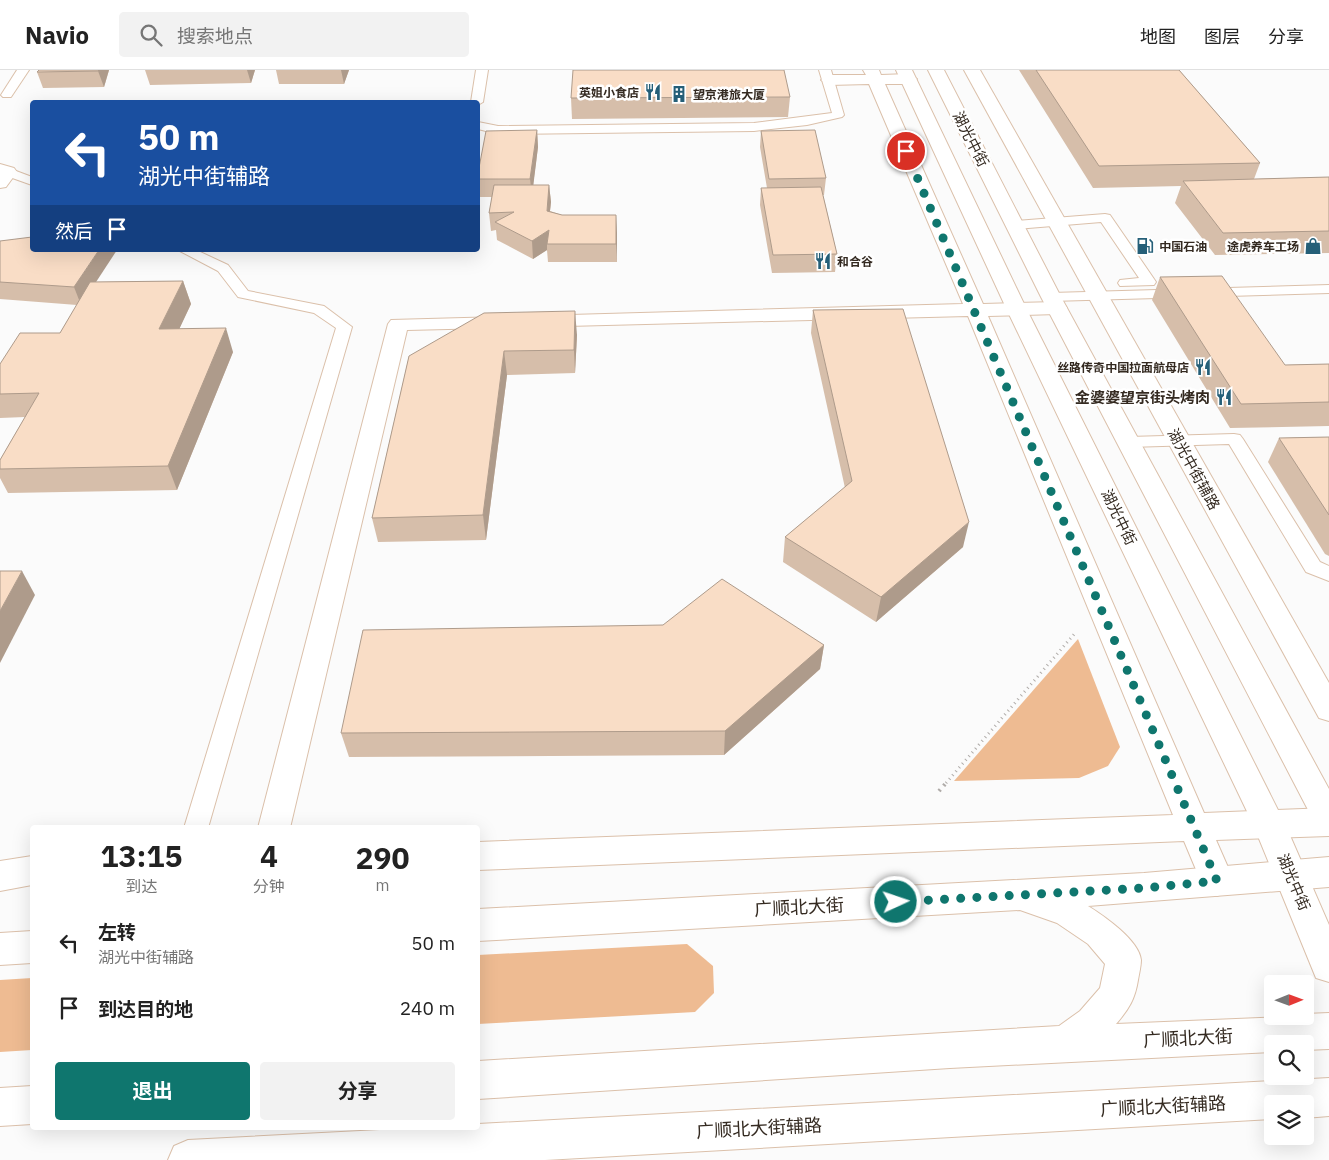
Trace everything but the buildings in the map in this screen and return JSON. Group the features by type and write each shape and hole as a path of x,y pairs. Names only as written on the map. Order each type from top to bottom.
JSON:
{"street":[{"name":"湖光中街","path":"936,70 1052,297 1329,820"},
{"name":"湖光中街辅路","path":"972,70 1329,710"},
{"path":"827,75 907,75"},
{"path":"873,75 976,311 1217,881"},
{"name":"湖光中街","path":"907,75 1017,310 1269,824 1329,966"},
{"path":"275,825 398,324 1017,310 1052,297"},
{"path":"480,856 1194,828 1329,820"},
{"path":"0,876 30,872"},
{"name":"广顺北大街","path":"480,925 1144,888 1291,873 1329,872"},
{"path":"1015,896 1067,911 1100,933 1123,960 1117,996 1093,1023 1065,1045"},
{"path":"0,950 30,947"},
{"name":"广顺北大街","path":"480,1080 950,1050 1329,1032"},
{"name":"广顺北大街辅路","path":"188,1160 1329,1097"},
{"path":"0,1106 30,1105"}],"lane":[{"path":"7,95 23,70"},
{"path":"476,100 482,70"},
{"path":"480,126 498,130 754,127 788,122 819,121 838,115 827,75"},
{"path":"3,175 30,181"},
{"path":"1016,225 1106,218 1149,282 1052,297"},
{"path":"188,252 223,268 243,294 319,309 344,327 197,825"},
{"path":"1094,289 1329,289"},
{"path":"1129,442 1234,439 1313,567 1329,574"}],"path":[{"path":"939,791 1080,628"}],"shaded area":[{"path":"1078,639 1120,747 1108,766 1079,778 954,781"},
{"path":"687,944 713,966 714,993 695,1012 480,1024 480,955"},
{"path":"30,978 30,1050 0,1052 0,980"}],"place":[{"name":"英姐小食店","path":"653,92"},
{"name":"望京港旅大厦","path":"679,94"},
{"name":"中国石油","path":"1145,246"},
{"name":"途虎养车工场","path":"1313,246"},
{"name":"和合谷","path":"823,261"},
{"name":"丝路传奇中国拉面航母店","path":"1203,367"},
{"name":"金婆婆望京街头烤肉","path":"1224,397"}],"route":[{"path":"896,902 1144,888 1217,881 976,311 906,151"}]}
